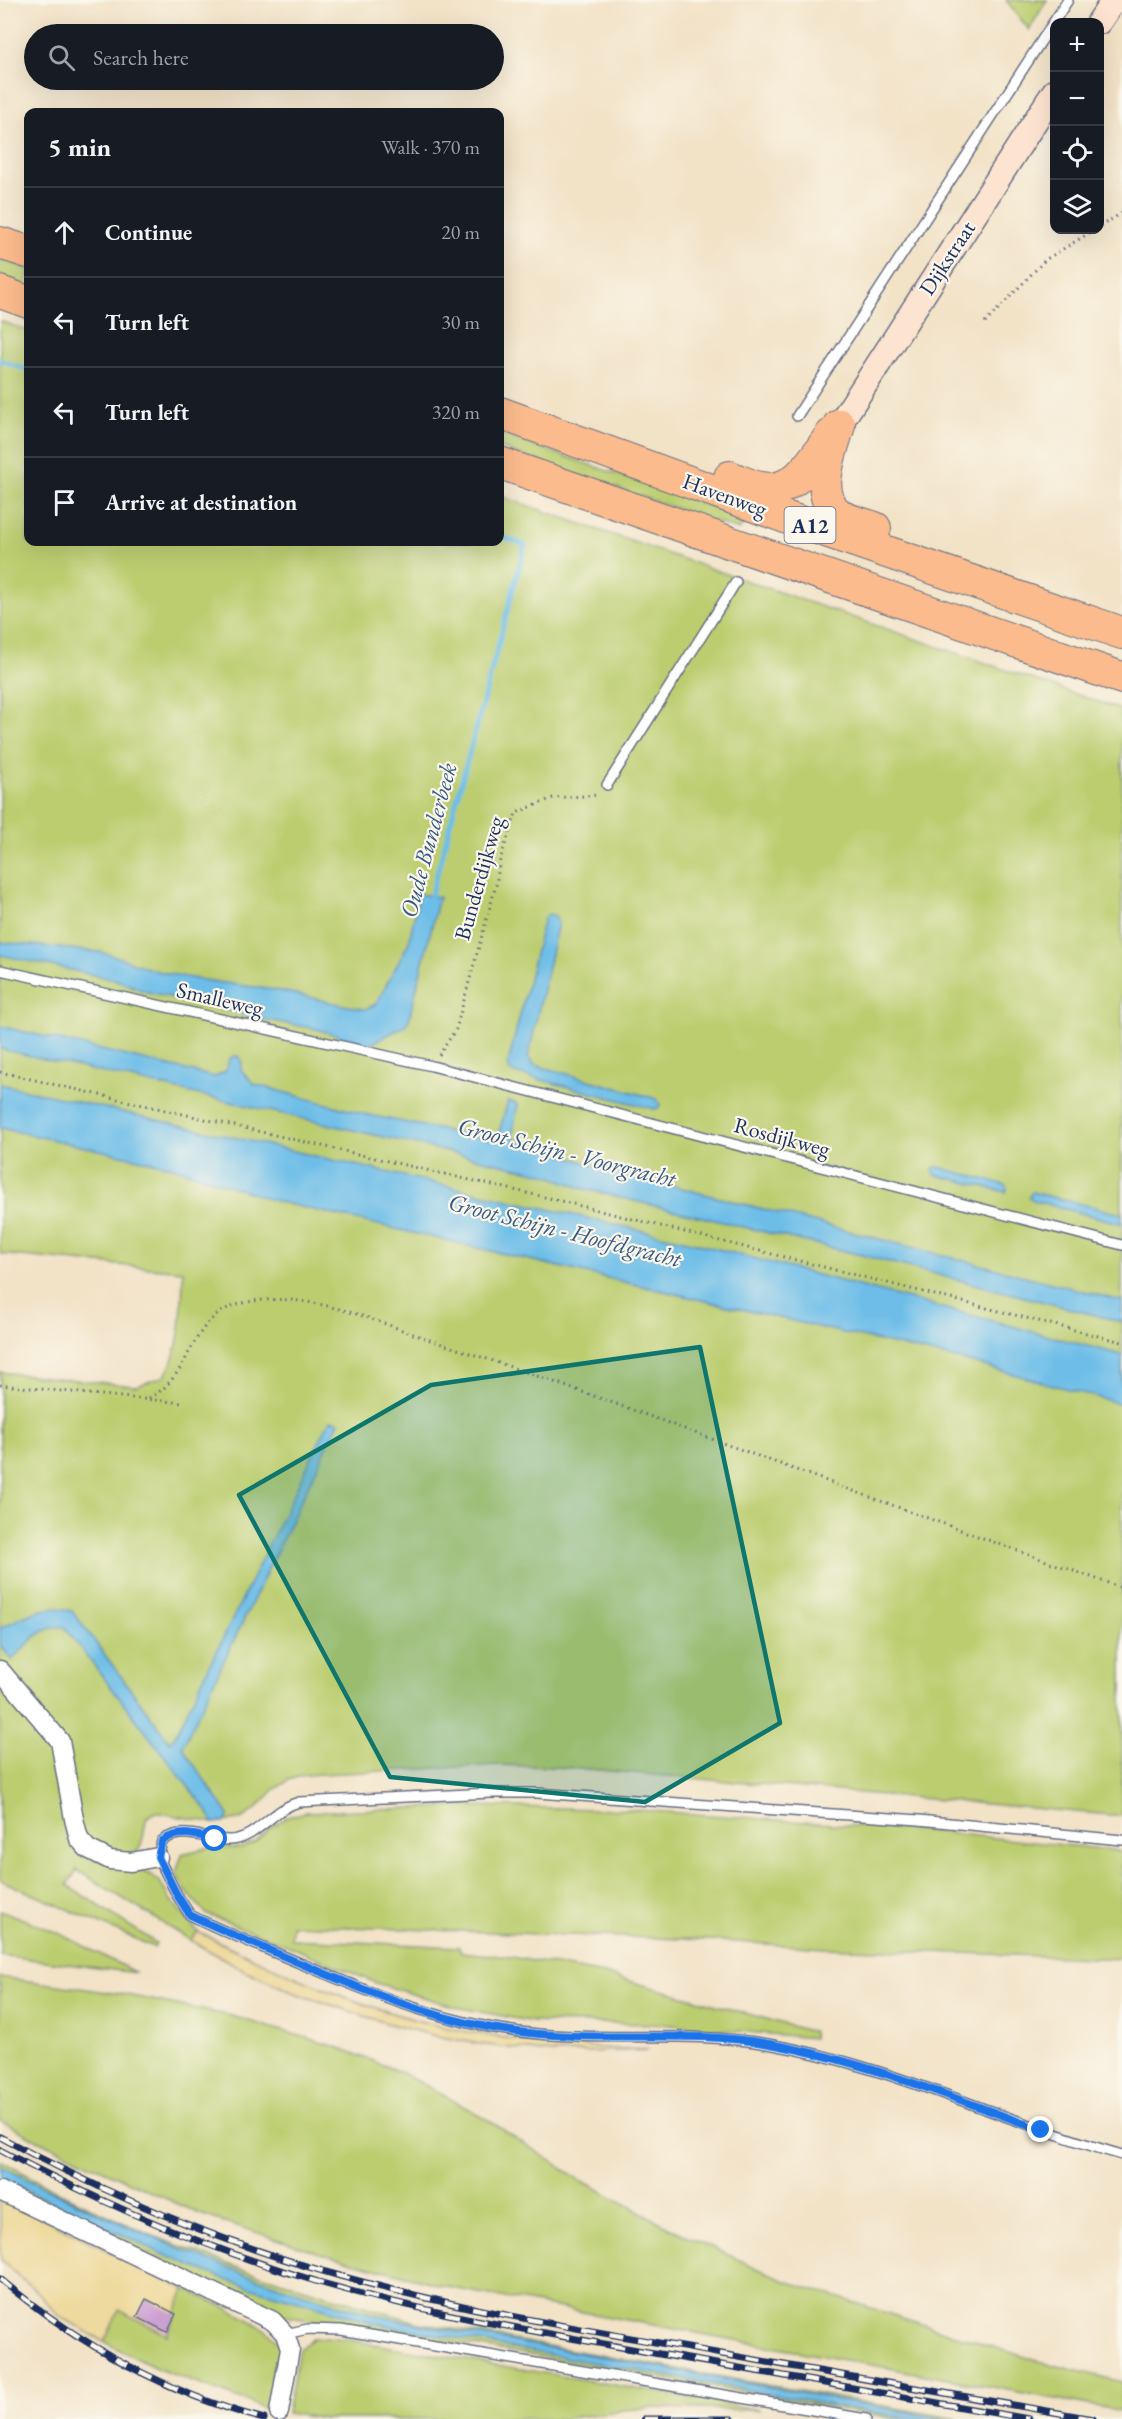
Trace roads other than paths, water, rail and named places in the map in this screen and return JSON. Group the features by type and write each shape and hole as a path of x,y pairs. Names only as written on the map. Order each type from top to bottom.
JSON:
{"highway":[{"path":"0,243 24,251"},
{"path":"0,292 24,301"},
{"path":"504,401 533,409 763,489 783,487 798,478 839,425"},
{"name":"Havenweg","path":"504,414 788,518 1122,633"},
{"path":"839,425 824,483 828,500 840,515 1122,615"},
{"name":"Havenweg","path":"504,464 1122,678"}],"street":[{"path":"1102,18 1114,0"},
{"name":"Dijkstraat","path":"839,425 1050,98"},
{"path":"0,1670 60,1741 79,1839 88,1849 111,1860 131,1862 158,1857"},
{"path":"0,2191 273,2321 285,2334 290,2349 279,2412"}],"lane":[{"path":"796,416 1068,0"},
{"path":"607,785 736,582"},
{"name":"Smalleweg","path":"0,970 432,1066"},
{"name":"Rosdijkweg","path":"432,1066 1122,1245"},
{"path":"1122,1840 802,1811 537,1793 491,1793 299,1802 276,1812 255,1831 243,1838 231,1840 182,1833 170,1835 162,1841 158,1857 190,1915 387,2000 434,2015 538,2034 583,2037 698,2036 767,2043 827,2056 883,2072 1041,2130 1122,2155"},
{"path":"285,2334 308,2329 341,2330 866,2419"}],"water":[{"path":"419,894 439,897 409,1019 405,1026 369,1045 316,1029 262,1019 144,991 117,980 0,955 0,942 100,952 175,975 275,990 366,1009 376,1004 409,942"},
{"path":"549,914 555,916 558,922 528,1058 535,1065 657,1099 660,1105 658,1108 654,1109 510,1072 508,1064 544,918"},
{"path":"0,1026 215,1077 226,1071 229,1059 235,1056 239,1057 242,1063 241,1070 254,1084 364,1114 482,1138 497,1139 508,1101 518,1104 512,1138 599,1167 1122,1301 1122,1322 861,1255 584,1189 544,1174 0,1049"},
{"name":"Groot Schijn - Hoofdgracht","path":"0,1084 688,1241 1122,1355 1122,1404 969,1362 275,1201 170,1166 0,1128"},
{"path":"938,1167 1006,1185 1006,1192 936,1175 933,1171"},
{"path":"1032,1192 1122,1214 1122,1224 1035,1201 1029,1197"},
{"path":"330,1420 339,1422 183,1746 229,1815 225,1822 213,1823 208,1812 64,1627 48,1629 41,1633 12,1660 0,1645 0,1628 35,1612 53,1608 72,1611 170,1742 175,1736"},
{"path":"0,2166 186,2251 331,2303 457,2332 945,2419 909,2419 378,2324 232,2282 169,2257 0,2178"}],"waterway":[{"name":"Oude Bunderbeek","path":"0,360 24,369"},
{"name":"Oude Bunderbeek","path":"429,903 525,545 504,537"}],"railway":[{"path":"0,2137 89,2182 180,2222 274,2256 370,2284 542,2322 1093,2419"},
{"path":"0,2150 78,2189 198,2241 280,2270 362,2294 525,2330 1029,2419"},
{"path":"0,2279 60,2324 124,2363 192,2395 264,2419"},
{"path":"644,2419 732,2419"}],"water label":[{"name":"Groot Schijn - Voorgracht","path":"567,1152"}]}
